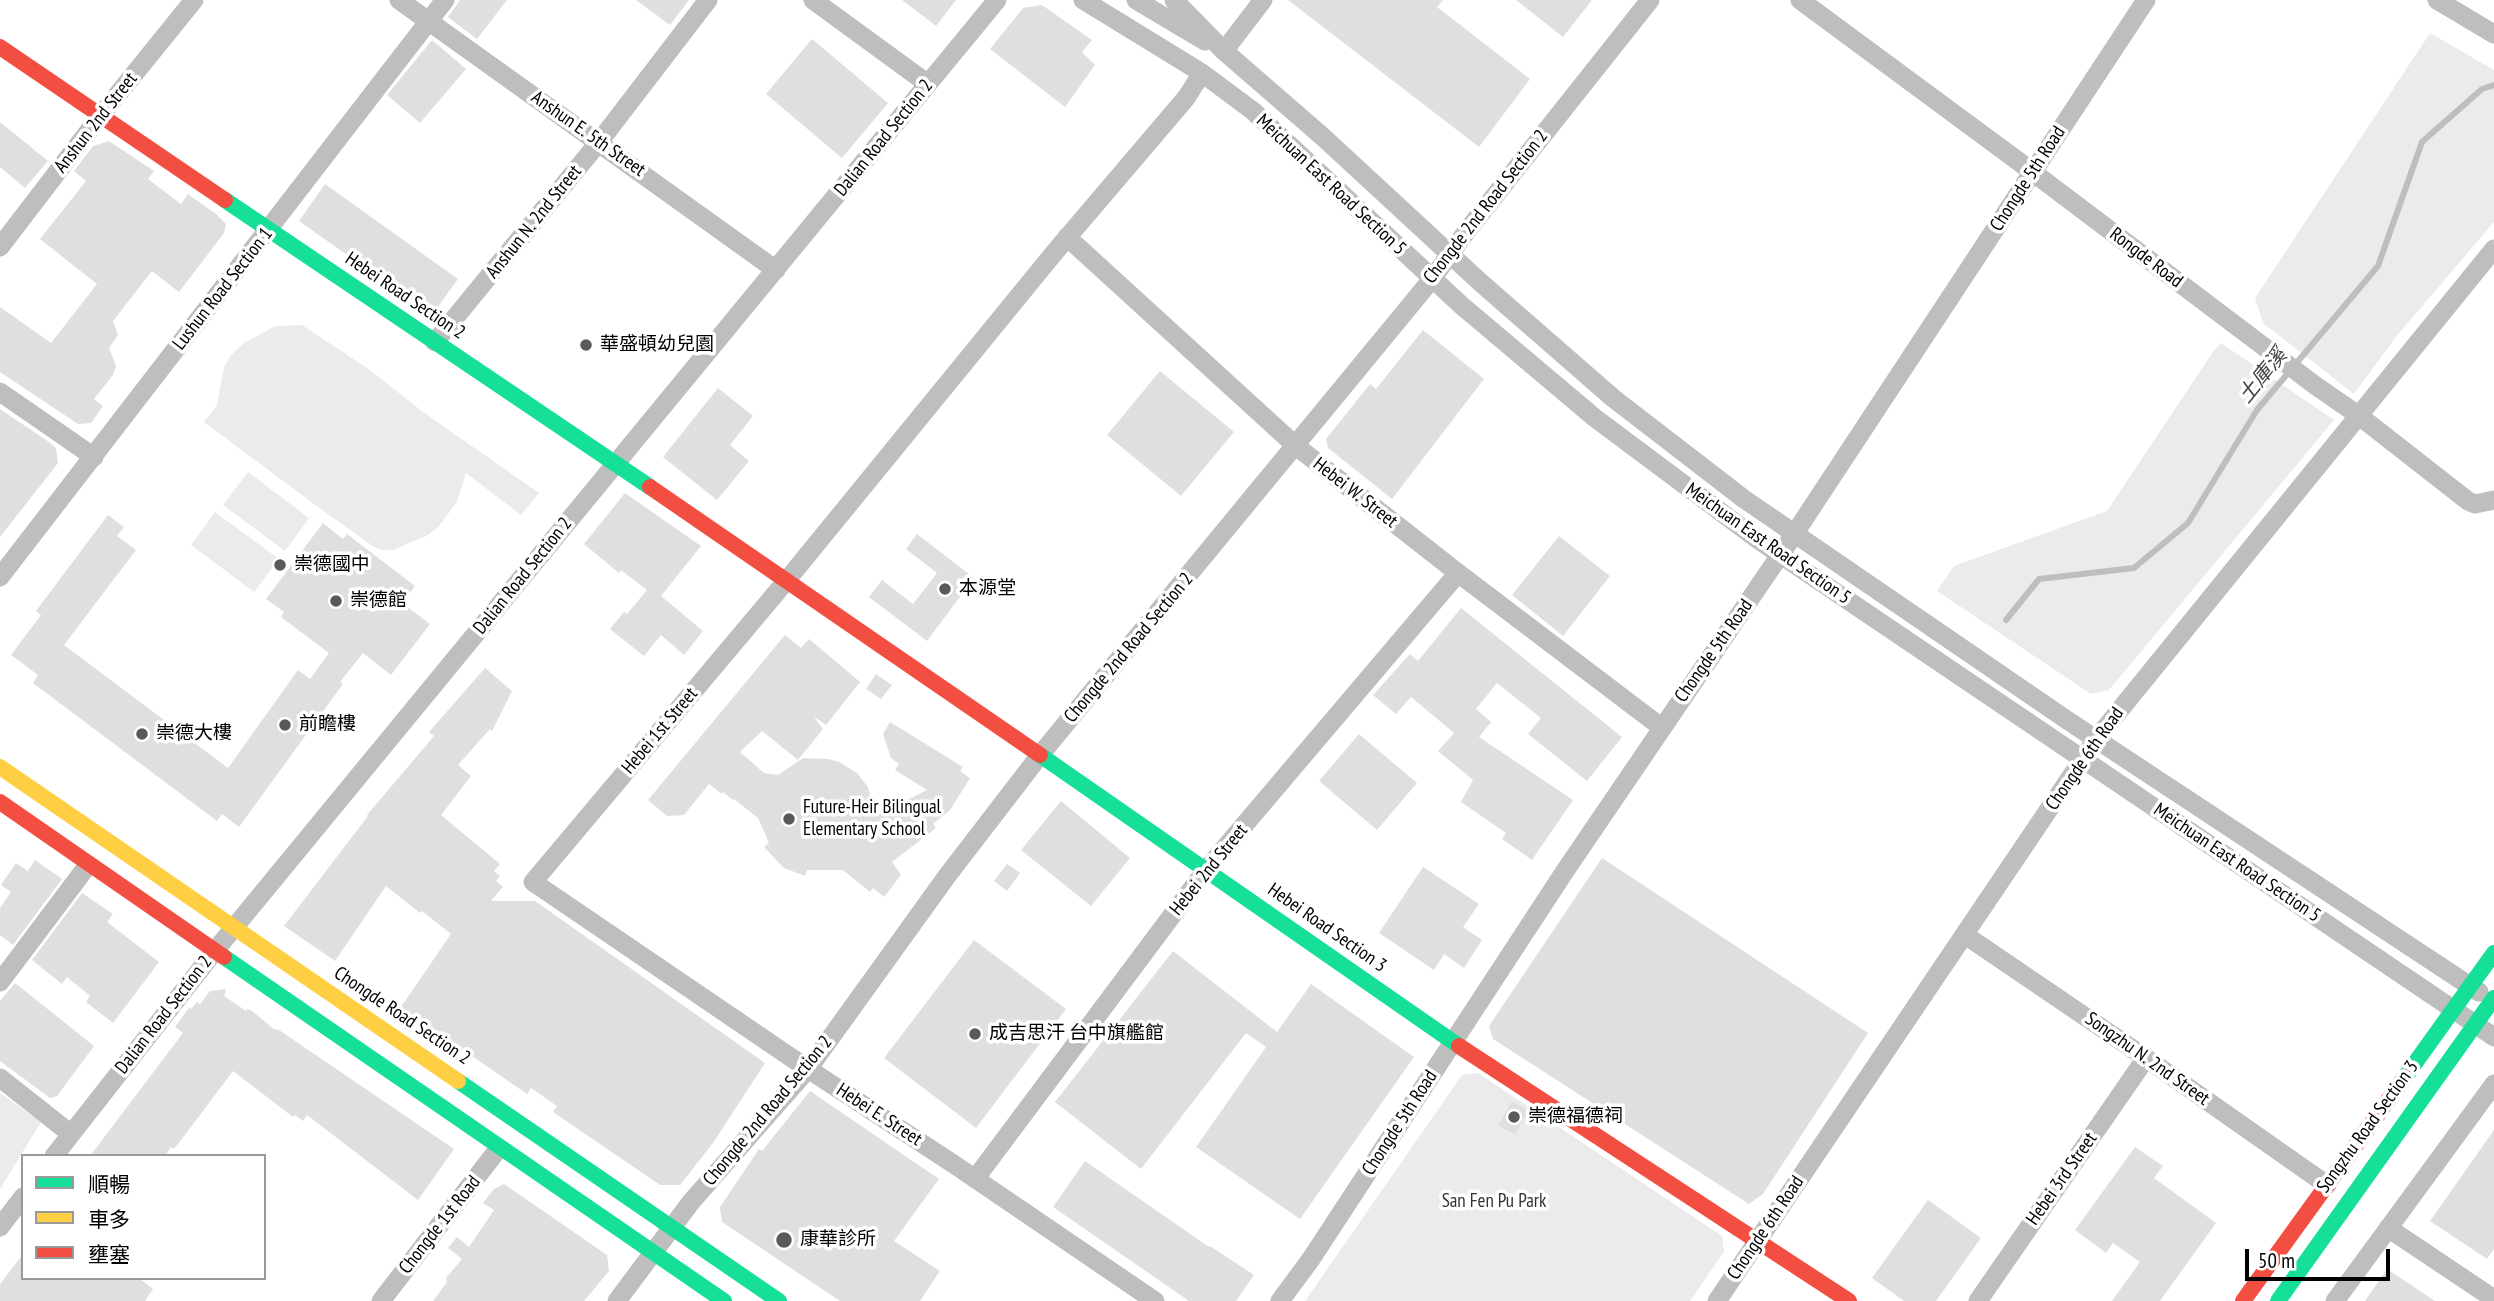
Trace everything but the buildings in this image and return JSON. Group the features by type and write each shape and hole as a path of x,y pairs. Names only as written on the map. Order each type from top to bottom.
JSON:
{"street":[{"name":"Anshun 2nd Street","path":"0,247 101,115 194,0"},
{"name":"Anshun E. 5th Street","path":"399,0 776,270"},
{"name":"Lushun Road Section 1","path":"0,576 445,0"},
{"name":"Anshun N. 2nd Street","path":"435,342 599,142 708,0"},
{"path":"813,0 928,83"},
{"name":"Dalian Road Section 2","path":"56,1154 234,926 997,0"},
{"name":"Meichuan East Road Section 5","path":"1083,0 1202,73 1253,111 1432,279 1595,418 1780,554 2494,1037"},
{"name":"Meichuan East Road Section 5","path":"1136,0 1224,51"},
{"name":"Meichuan East Road Section 5","path":"1174,0 1224,51 1613,398 1744,499 2096,738 2493,1001"},
{"path":"1224,51 1263,0"},
{"name":"Chongde 2nd Road Section 2","path":"617,1301 671,1227 808,1069 947,876 1040,755 1432,279 1650,0"},
{"name":"Rongde Road","path":"1800,0 2263,347 2358,415 2468,501 2475,504 2494,500"},
{"name":"Chongde 5th Road","path":"1280,1301 1311,1259 1661,727 1780,554 2146,0"},
{"path":"2437,0 2494,34"},
{"name":"Hebei Road Section 2","path":"0,47 787,580"},
{"name":"Hebei 1st Street","path":"533,881 787,580 1067,237 1186,98 1202,73"},
{"name":"Hebei W. Street","path":"1067,237 1296,446 1661,727"},
{"name":"Chongde 6th Road","path":"1717,1301 2096,738 2494,248"},
{"path":"0,392 94,457"},
{"name":"Hebei 2nd Street","path":"975,1178 1206,870 1458,573"},
{"name":"Hebei Road Section 3","path":"787,580 1453,1042 1849,1301"},
{"name":"Chongde Road Section 2","path":"0,767 779,1301"},
{"path":"0,802 499,1149 724,1301"},
{"path":"0,982 88,865"},
{"name":"Hebei E. Street","path":"533,881 1155,1301"},
{"name":"Songzhu N. 2nd Street","path":"1965,935 2327,1185"},
{"name":"Songzhu Road Section 3","path":"2243,1301 2494,953"},
{"name":"Songzhu Road Section 3","path":"2278,1301 2493,1001"},
{"name":"Hebei 3rd Street","path":"1978,1301 2146,1058"},
{"path":"0,1078 71,1134"},
{"path":"2335,1301 2494,1084"},
{"name":"Chongde 1st Road","path":"381,1301 499,1149"},
{"path":"0,1227 21,1200"},
{"path":"2388,1228 2494,1299"}],"green space":[{"path":"2430,33 2494,70 2494,222 2395,338 2354,394 2263,323 2255,298"},
{"path":"302,325 370,370 423,412 539,493 521,515 466,473 457,502 439,526 428,535 393,550 381,550 373,546 322,510 204,422 217,405 224,367 231,355 244,343 275,326"},
{"path":"2221,343 2334,420 2109,690 2091,694 1937,591 1954,566 2107,511"},
{"path":"248,472 309,518 285,551 223,505"},
{"path":"215,512 279,559 254,592 191,545"},
{"name":"San Fen Pu Park","path":"1478,1073 1722,1236 1724,1252 1690,1301 1305,1301 1462,1075"},
{"path":"0,1093 41,1122 0,1189"}],"waterway":[{"name":"土庫溪","path":"2006,620 2039,579 2134,568 2188,523 2257,410 2378,266 2422,142 2482,89 2494,85"}],"traffic: fast":[{"path":"225,200 650,487"},
{"path":"1040,755 1459,1046"},
{"path":"2405,1077 2494,953"},
{"path":"224,957 724,1301"},
{"path":"2278,1301 2494,998"},
{"path":"458,1081 779,1301"}],"traffic: slow":[{"path":"0,767 458,1081"}],"traffic: jam":[{"path":"0,47 225,200"},
{"path":"650,487 1040,755"},
{"path":"0,802 224,957"},
{"path":"1459,1046 1849,1301"},
{"path":"2243,1301 2405,1077"}],"place":[{"name":"華盛頓幼兒園","path":"586,345"},
{"name":"崇德國中","path":"280,565"},
{"name":"本源堂","path":"945,589"},
{"name":"崇德館","path":"336,601"},
{"name":"前瞻樓","path":"285,725"},
{"name":"崇德大樓","path":"142,734"},
{"name":"Future-Heir Bilingual Elementary School","path":"789,819"},
{"name":"成吉思汗 台中旗艦館","path":"975,1034"},
{"name":"崇德福德祠","path":"1514,1117"},
{"name":"康華診所","path":"784,1240"}]}
